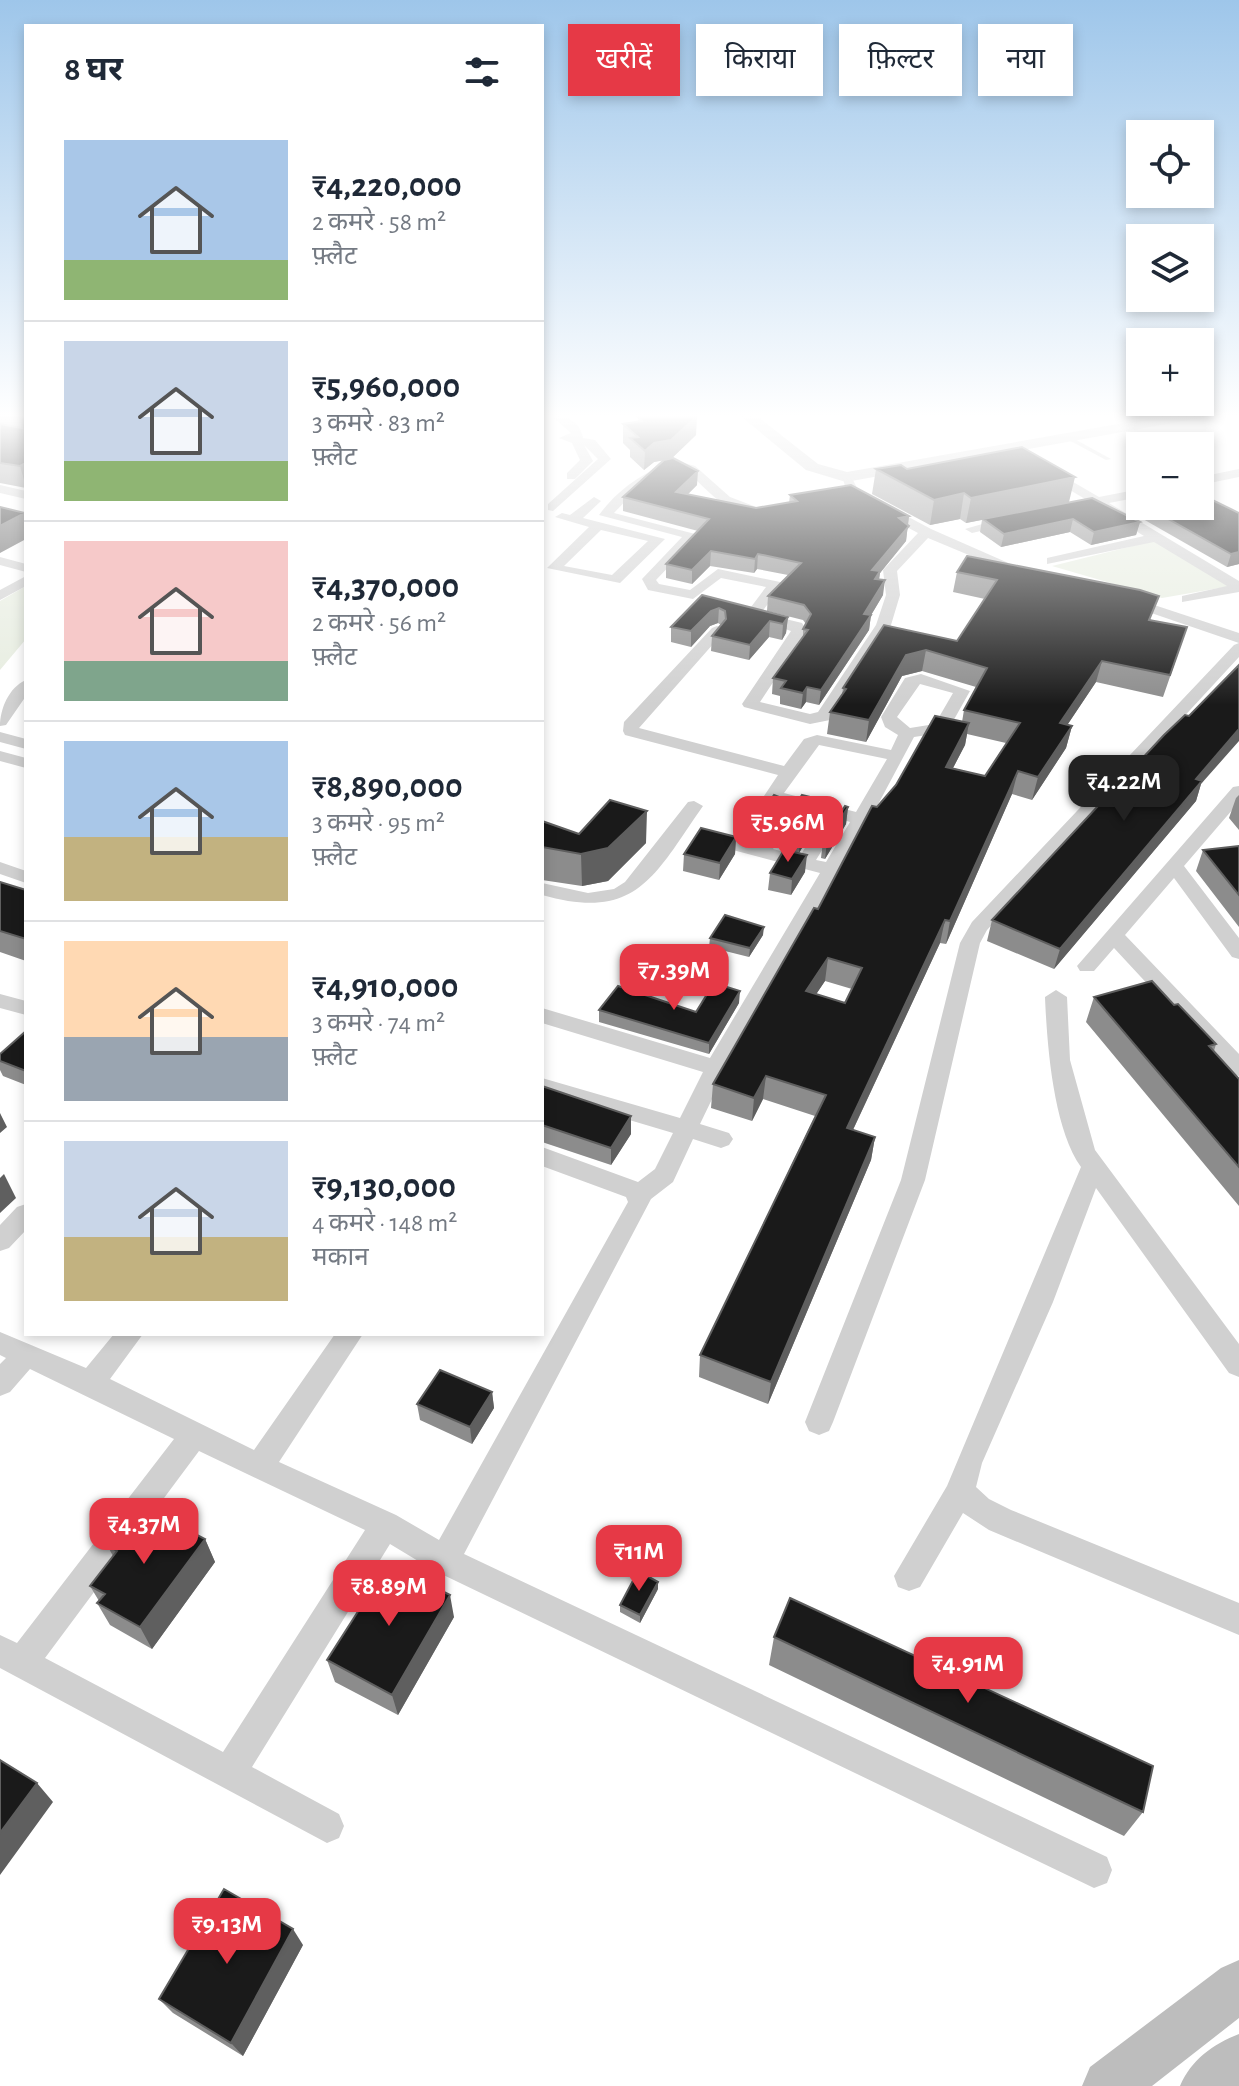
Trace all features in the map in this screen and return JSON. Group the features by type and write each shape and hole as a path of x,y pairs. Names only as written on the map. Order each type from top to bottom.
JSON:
{"main road":[{"path":"1109,2086 1239,1986"},
{"path":"1207,2086 1239,2060"}],"street":[{"path":"611,510 606,515 692,535 649,579 653,587 693,595 718,573 775,585 752,615 800,629 750,704 758,709 810,719 824,716 854,671 883,623 892,599 890,570 926,532"},
{"path":"891,510 926,532 1042,578"},
{"path":"1112,510 1239,587"},
{"path":"554,514 658,539 615,580 554,568 598,526"},
{"path":"972,529 1028,516"},
{"path":"1052,561 1156,537"},
{"path":"0,561 24,567"},
{"path":"0,596 24,581"},
{"path":"1187,599 1239,587"},
{"path":"1110,595 1239,638"},
{"path":"717,631 629,729 788,772"},
{"path":"819,1422 913,1180 974,935 1183,704 1239,648"},
{"path":"0,721 24,688"},
{"path":"444,1560 635,1215 639,1195 664,1175 716,1068 833,870 907,733"},
{"path":"0,737 24,743"},
{"path":"862,819 773,796 810,743 817,740 896,756"},
{"path":"0,756 24,762"},
{"path":"1087,966 1239,791"},
{"path":"762,851 793,803"},
{"path":"544,889 595,900 622,893 694,806"},
{"path":"805,863 835,813"},
{"path":"704,837 833,870"},
{"path":"1174,865 1239,952"},
{"path":"0,868 24,876"},
{"path":"1115,936 1239,1068"},
{"path":"1056,997 1054,1023 1065,1093 1084,1153 1239,1365"},
{"path":"0,1001 24,1007"},
{"path":"544,1016 716,1068"},
{"path":"544,1087 721,1139"},
{"path":"544,1157 621,1183 639,1195"},
{"path":"909,1576 960,1491 968,1463 1040,1302 1093,1166"},
{"path":"0,1241 24,1216"},
{"path":"91,1383 128,1336"},
{"path":"259,1467 349,1336"},
{"path":"0,1384 12,1349 91,1383 259,1467 385,1525 444,1560 1094,1870"},
{"path":"195,1434 11,1657 327,1826"},
{"path":"960,1491 979,1509 1000,1520 1239,1619"},
{"path":"228,1774 385,1525"}],"shaded area":[{"path":"1157,540 1231,586 1162,598 1052,566"},
{"path":"24,587 24,641 0,670 0,601"}],"building":[{"path":"0,510 24,513 24,514 0,526"},
{"path":"675,510 898,510 909,516 899,518 909,526 872,570 880,571 875,579 885,580 864,614 871,615 821,690 807,687 803,693 781,688 786,681 773,678 808,630 803,629 811,614 804,605 768,596 801,563 758,554 755,559 711,551 692,570 666,564 709,519"},
{"path":"1028,510 1117,510 1126,515 1126,520 1140,522 1094,532 1073,519 1004,534 983,519"},
{"path":"1214,510 1234,510 1239,513 1239,552 1231,554 1170,520 1214,520"},
{"path":"967,556 1140,590 1159,596 1149,620 1187,627 1170,675 1102,661 1060,723 1072,726 1038,777 1018,771 950,921 945,920 847,1128 875,1137 771,1382 700,1355 826,1095 766,1076 754,1098 713,1084 814,908 818,909 872,806 877,807 896,785 935,716 969,723 946,767 985,776 1020,723 964,710 987,668 926,650 906,655 869,720 830,712 884,625 957,641 997,580 957,572","holes":["828,958 862,968 845,1003 806,991"]},
{"path":"702,595 788,617 783,624 770,621 750,645 712,636 726,619 725,611 719,608 711,611 691,631 671,627"},
{"path":"1239,665 1239,729 1196,779 1202,781 1060,949 992,920 1164,735 1185,715 1189,716"},
{"path":"774,795 779,797 756,833 735,828 749,811 761,814"},
{"path":"802,795 822,800 800,836 779,830"},
{"path":"610,800 647,811 608,848 581,854 544,847 544,822 579,834"},
{"path":"845,806 848,807 827,842 823,841"},
{"path":"701,828 736,837 720,863 684,854"},
{"path":"1239,846 1239,895 1203,850"},
{"path":"784,850 807,855 792,879 770,873"},
{"path":"0,882 24,889 24,938 0,931"},
{"path":"725,915 764,927 750,948 710,938"},
{"path":"1152,981 1216,1044 1209,1046 1239,1079 1239,1167 1094,997"},
{"path":"714,983 740,991 709,1043 599,1010 618,986 696,1012"},
{"path":"24,1033 24,1070 0,1061 0,1054"},
{"path":"544,1087 631,1116 611,1148 544,1126"},
{"path":"440,1370 492,1392 470,1427 417,1404"},
{"path":"133,1513 150,1522 157,1514 205,1539 140,1627 97,1603 105,1594 90,1586 117,1551 107,1545"},
{"path":"384,1562 450,1595 392,1695 327,1660 366,1599 362,1598"},
{"path":"638,1571 658,1582 640,1615 620,1605"},
{"path":"790,1598 1153,1766 1143,1812 774,1637"},
{"path":"0,1760 37,1783 0,1833"},
{"path":"224,1889 293,1929 231,2043 159,1999"}]}
